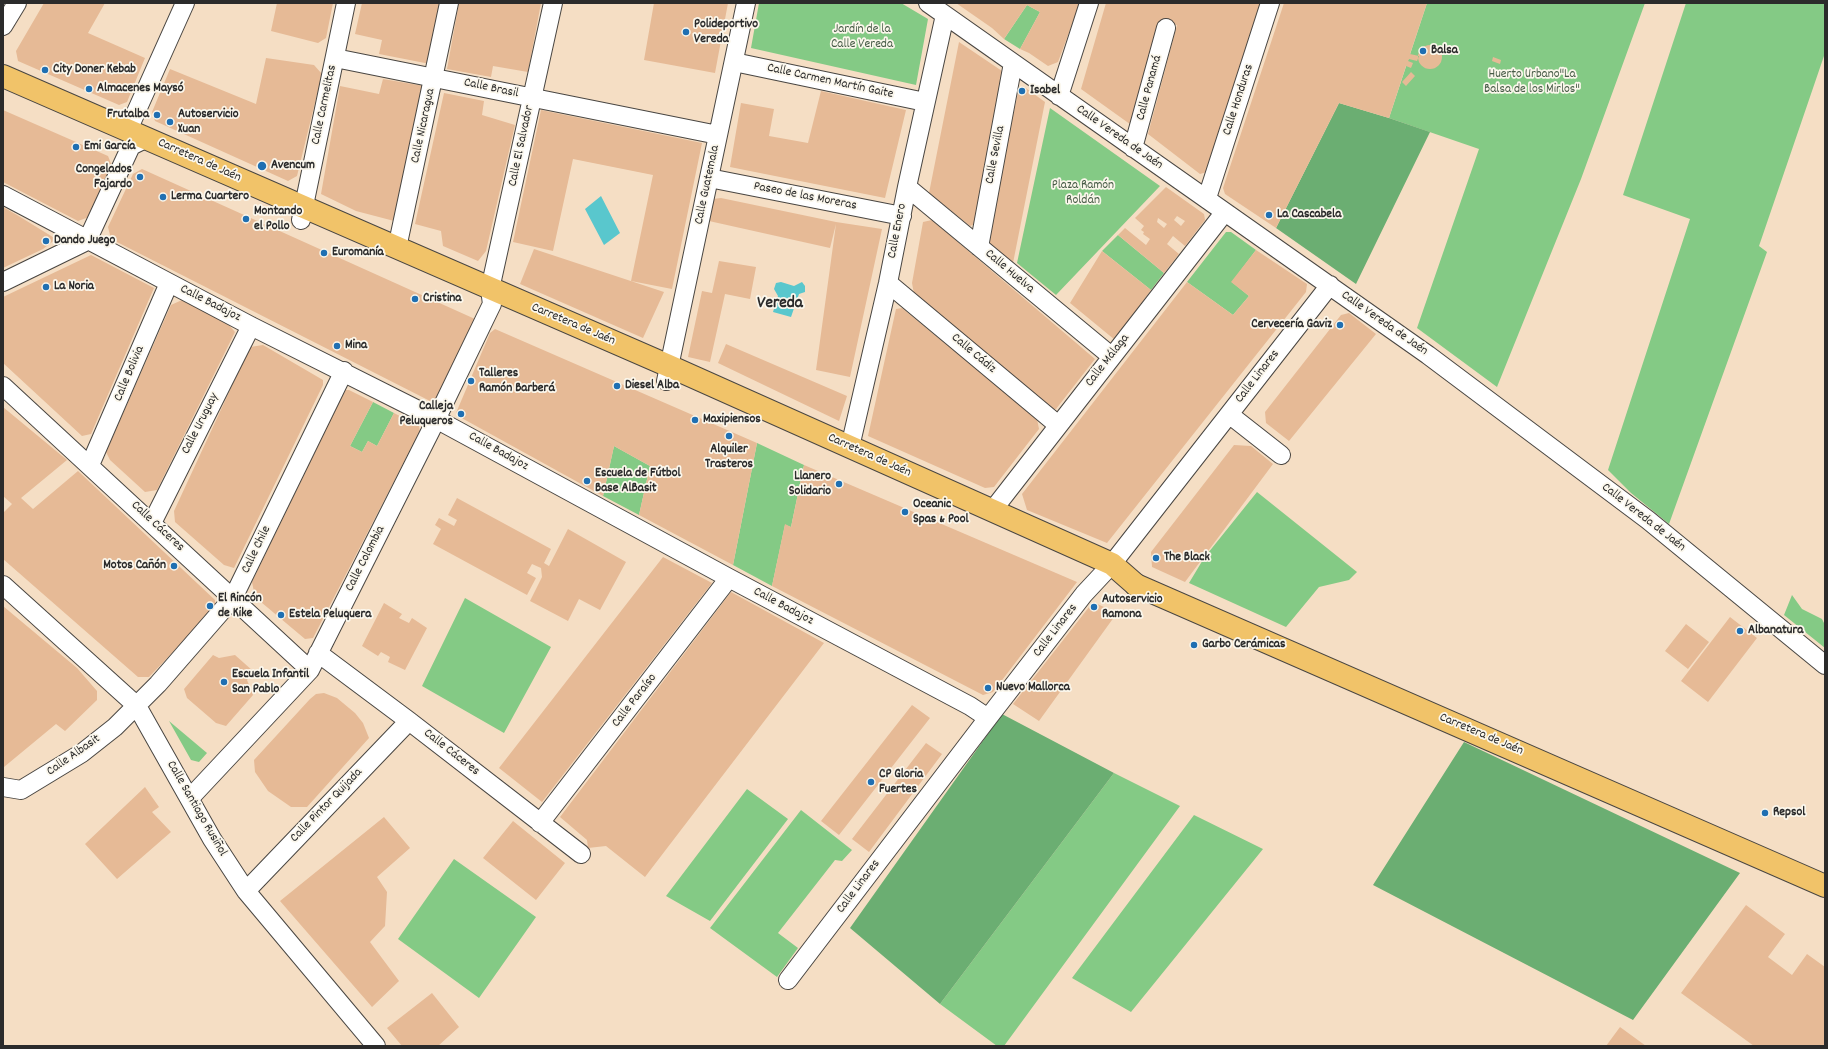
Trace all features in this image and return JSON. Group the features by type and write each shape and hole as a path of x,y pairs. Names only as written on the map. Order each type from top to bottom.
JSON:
{"main road":[{"name":"Carretera de Jaén","path":"3,76 135,138 491,297 668,373 1107,570"},
{"name":"Carretera de Jaén","path":"3,92 135,138"},
{"name":"Carretera de Jaén","path":"303,213 397,248 491,297"},
{"name":"Carretera de Jaén","path":"668,373 850,447 992,511 1136,585 1825,886"}],"street":[{"path":"3,26 17,3"},
{"path":"3,282 87,241 135,138 185,3"},
{"name":"Calle Carmelitas","path":"303,213 346,3"},
{"name":"Calle Nicaragua","path":"397,248 449,3"},
{"name":"Calle El Salvador","path":"491,297 553,3"},
{"name":"Calle Guatemala","path":"668,373 746,3"},
{"name":"Calle Vereda de Jaén","path":"928,3 1133,148 1207,198 1224,213 1330,285 1428,355 1648,520 1825,665"},
{"path":"1059,96 1089,3"},
{"name":"Calle Honduras","path":"1207,198 1270,3"},
{"name":"Calle Enero","path":"850,447 888,283 907,187 945,15"},
{"name":"Calle Panamá","path":"1133,148 1166,28"},
{"name":"Calle Brasil","path":"335,58 718,135"},
{"name":"Calle Carmen Martín Gaite","path":"734,62 926,102"},
{"name":"Calle Sevilla","path":"979,247 1013,63"},
{"name":"Paseo de las Moreras","path":"709,178 902,216"},
{"name":"Calle Huelva","path":"907,187 1111,356"},
{"name":"Calle Badajoz","path":"3,195 87,241 251,326 344,371 436,419 729,578 970,706 988,718"},
{"name":"Calle Málaga","path":"992,511 1111,356 1224,213"},
{"name":"Calle Bolivia","path":"90,465 169,283"},
{"name":"Calle Cádiz","path":"888,283 1058,425"},
{"name":"Calle Linares","path":"788,980 1084,594 1107,570 1230,415 1330,285"},
{"name":"Calle Colombia","path":"190,798 310,670 436,419 491,297"},
{"name":"Calle Uruguay","path":"152,523 251,326"},
{"name":"Calle Chile","path":"137,706 233,598 344,371"},
{"name":"Calle Cáceres","path":"3,386 310,670"},
{"path":"1230,415 1281,455"},
{"name":"Calle Paraíso","path":"540,823 729,578"},
{"name":"Calle Santiago Rusiñol","path":"3,585 137,706 212,839 246,892 376,1046"},
{"name":"Calle Cáceres","path":"318,653 409,721 581,854"},
{"name":"Calle Albasit","path":"3,787 22,790 82,753 115,727 137,706"},
{"name":"Calle Pintor Quijada","path":"246,892 409,721"}],"green space":[{"name":"Jardín de la Calle Vereda","path":"759,3 901,3 928,19 916,85 751,48"},
{"name":"Huerto Urbano\"La Balsa de los Mirlos\"","path":"1427,3 1645,3 1581,179 1497,387 1417,328 1479,149 1389,118"},
{"path":"1686,3 1825,3 1825,53 1759,246 1767,252 1669,524 1631,493 1608,470 1690,219 1623,195"},
{"path":"1027,5 1040,12 1020,49 1004,39"},
{"path":"1339,103 1430,132 1356,284 1276,228"},
{"name":"Plaza Ramón Roldán","path":"1050,108 1160,186 1056,295 1017,263"},
{"path":"1226,232 1231,232 1256,250 1232,282 1249,296 1233,315 1187,282"},
{"path":"1118,235 1164,273 1151,290 1102,251"},
{"path":"373,402 394,413 377,446 368,441 362,452 350,446"},
{"path":"757,443 804,465 791,527 785,525 772,586 733,565"},
{"path":"614,446 650,466 639,515 603,496"},
{"path":"1257,492 1357,572 1349,580 1319,587 1286,627 1189,583 1204,558"},
{"path":"1792,595 1802,609 1822,619 1825,625 1825,648 1784,615"},
{"path":"465,598 551,647 504,733 422,686"},
{"path":"1002,714 1114,773 940,1004 850,928"},
{"path":"169,721 207,753 199,762 191,760"},
{"path":"1464,742 1740,873 1633,1020 1373,885"},
{"path":"1114,773 1180,806 1004,1046 997,1046 940,1004"},
{"path":"747,789 788,819 710,921 666,896"},
{"path":"801,810 852,850 842,861 835,860 778,933 798,948 777,977 710,928"},
{"path":"1194,815 1263,849 1131,1012 1072,978"},
{"path":"454,859 536,917 479,998 398,939"}],"water":[{"path":"601,196 620,233 604,245 585,209"},
{"path":"781,282 794,286 802,282 805,286 805,292 799,294 791,317 773,312 778,296 774,289 776,283"}],"building":[{"path":"44,3 105,3 88,33 145,58 127,102 119,105 18,61 16,51"},
{"path":"277,3 333,3 326,38 318,43 271,31"},
{"path":"362,3 441,3 430,64 379,54 382,40 355,34"},
{"path":"459,3 541,3 528,72 493,66 491,77 447,69"},
{"name":"Polideportivo Vereda","path":"654,3 728,3 715,73 644,60"},
{"path":"956,3 1080,3 1058,62 1048,66 1029,53 1020,49 1040,12 1027,5 1004,39 992,28"},
{"path":"1106,3 1260,3 1210,171 1200,174 1148,134 1177,25 1162,22 1134,127 1081,89"},
{"path":"1284,3 1427,3 1410,54 1419,56 1417,61 1409,59 1408,61 1413,63 1411,68 1406,66 1389,118 1339,103 1276,228 1225,194 1223,188"},
{"path":"959,42 1005,73 975,224 970,226 929,193"},
{"path":"1430,45 1438,49 1442,57 1438,65 1430,69 1422,65 1418,57 1422,49"},
{"path":"1493,57 1501,60 1500,64 1492,61"},
{"path":"266,58 314,65 322,74 297,176 288,181 155,121 152,112 170,69 256,104"},
{"path":"1411,72 1415,76 1406,86 1402,82"},
{"path":"383,79 424,86 398,222 356,211 321,194 340,86 379,94"},
{"path":"1023,86 1045,102 1013,263 986,241 1019,88"},
{"path":"821,91 906,110 885,198 730,167 741,103 774,109 769,136 808,143"},
{"path":"444,93 484,101 482,115 515,125 486,251 478,261 443,246 441,231 415,224"},
{"path":"3,110 108,156 112,166 89,217 78,221 3,182"},
{"path":"541,110 702,143 672,289 631,281 653,175 573,159 553,251 513,242"},
{"path":"142,169 475,319 437,398 430,401 111,239 108,227 133,174"},
{"path":"1166,187 1204,214 1205,220 1185,246 1173,236 1167,244 1179,254 1164,273 1118,235 1125,228 1146,245 1150,239 1143,234 1144,232 1141,230 1144,226 1135,218","holes":["1177,216 1185,221 1181,226 1174,220","1158,218 1167,224 1164,228 1157,222"]},
{"path":"721,198 836,222 882,229 850,377 816,370 836,224 830,248 709,221 713,199"},
{"path":"3,207 56,239 43,249 3,268"},
{"path":"932,220 1095,359 1056,409 1051,409 914,294 912,283 923,222"},
{"path":"534,249 664,292 643,338 520,284"},
{"path":"1256,250 1307,284 1306,292 1107,543 1027,510 1022,494 1187,282 1233,315 1249,296 1231,282"},
{"path":"1102,251 1151,290 1115,340 1070,303"},
{"path":"91,255 154,288 91,434 82,436 3,363 3,297"},
{"path":"719,261 756,267 750,299 725,294 710,362 688,357 702,291 712,293"},
{"path":"182,300 229,325 235,332 157,490 145,492 110,460 106,452 171,305"},
{"path":"902,308 1037,419 1039,429 994,487 985,488 868,436 896,309"},
{"path":"1349,313 1376,334 1289,441 1266,423 1265,412 1341,315"},
{"path":"495,329 757,443 733,565 639,515 650,466 614,446 603,496 458,416 456,413 490,333"},
{"path":"726,344 847,396 839,421 718,363"},
{"path":"263,345 323,380 323,385 234,568 224,565 175,522 174,511 250,347"},
{"path":"345,390 349,390 373,402 350,446 362,452 368,441 377,446 394,413 419,426 420,431 313,638 305,639 255,597 252,582"},
{"path":"3,407 67,460 21,498 33,509 78,471 215,600 215,608 149,677 138,677 3,559 3,513 12,504 3,496"},
{"path":"1234,445 1251,446 1273,464 1185,582 1152,567 1151,552"},
{"path":"804,465 1077,582 993,692 983,695 772,586 785,524 791,527"},
{"path":"457,498 551,549 544,563 549,566 568,529 626,562 600,610 579,599 568,621 530,601 542,577 541,568 532,564 527,573 536,578 527,595 433,544 441,529 435,525 439,518 454,526 457,520 448,515"},
{"path":"663,557 712,583 542,802 499,768"},
{"path":"731,592 824,643 645,877 606,846 588,848 587,840 560,817"},
{"path":"1093,602 1117,613 1039,721 1013,704"},
{"path":"384,603 402,614 399,618 409,623 412,618 427,628 405,670 388,662 390,657 381,652 378,656 362,646"},
{"path":"3,606 77,668 97,691 97,700 65,731 56,724 4,767"},
{"path":"1730,617 1757,638 1708,702 1681,681"},
{"path":"1686,624 1709,642 1688,669 1665,651"},
{"path":"213,655 219,658 235,655 253,671 247,680 253,695 226,726 216,723 187,698 184,689"},
{"path":"324,693 337,698 355,713 363,723 369,738 307,807 291,807 268,791 255,772 254,760 310,699 316,694"},
{"path":"912,705 930,718 839,835 821,821"},
{"path":"926,743 942,754 869,852 852,839"},
{"path":"145,787 159,807 152,812 171,832 117,879 85,844"},
{"path":"384,817 410,848 377,877 387,892 385,926 370,942 399,981 372,1007 280,901"},
{"path":"513,821 565,863 536,900 483,858"},
{"path":"1746,905 1785,934 1768,957 1792,975 1807,954 1825,967 1825,1046 1754,1046 1681,993"},
{"path":"432,993 459,1027 438,1046 402,1046 387,1028"},
{"path":"1620,1027 1646,1046 1606,1046"}],"place":[{"name":"Polideportivo Vereda","path":"686,32"},
{"name":"Balsa","path":"1423,51"},
{"name":"City Doner Kebab","path":"45,70"},
{"name":"Almacenes Maysó","path":"89,89"},
{"name":"Isabel","path":"1022,91"},
{"name":"Frutalba","path":"157,115"},
{"name":"Autoservicio Xuan","path":"170,122"},
{"name":"Emi García","path":"76,147"},
{"name":"Avencum","path":"262,166"},
{"name":"Congelados Fajardo","path":"140,177"},
{"name":"Lerma Cuartero","path":"163,197"},
{"name":"La Cascabela","path":"1269,215"},
{"name":"Montando el Pollo","path":"246,219"},
{"name":"Dando Juego","path":"46,241"},
{"name":"Euromanía","path":"324,253"},
{"name":"La Noria","path":"46,287"},
{"name":"Cristina","path":"415,299"},
{"name":"Cervecería Gaviz","path":"1340,325"},
{"name":"Mina","path":"337,346"},
{"name":"Talleres Ramón Barberá","path":"471,381"},
{"name":"Diesel Alba","path":"617,386"},
{"name":"Calleja Peluqueros","path":"461,414"},
{"name":"Maxipiensos","path":"695,420"},
{"name":"Alquiler Trasteros","path":"729,436"},
{"name":"Escuela de Fútbol Base AlBasit","path":"587,481"},
{"name":"Llanero Solidario","path":"839,484"},
{"name":"Oceanic Spas & Pool","path":"905,512"},
{"name":"The Black","path":"1156,558"},
{"name":"Motos Cañón","path":"174,566"},
{"name":"El Rincón de Kike","path":"210,606"},
{"name":"Autoservicio Ramona","path":"1094,607"},
{"name":"Estela Peluquera","path":"281,615"},
{"name":"Albanatura","path":"1740,631"},
{"name":"Garbo Cerámicas","path":"1194,645"},
{"name":"Escuela Infantil San Pablo","path":"224,682"},
{"name":"Nuevo Mallorca","path":"988,688"},
{"name":"CP Gloria Fuertes","path":"871,782"},
{"name":"Repsol","path":"1765,813"}],"district":[{"name":"Vereda","path":"780,305"}]}
